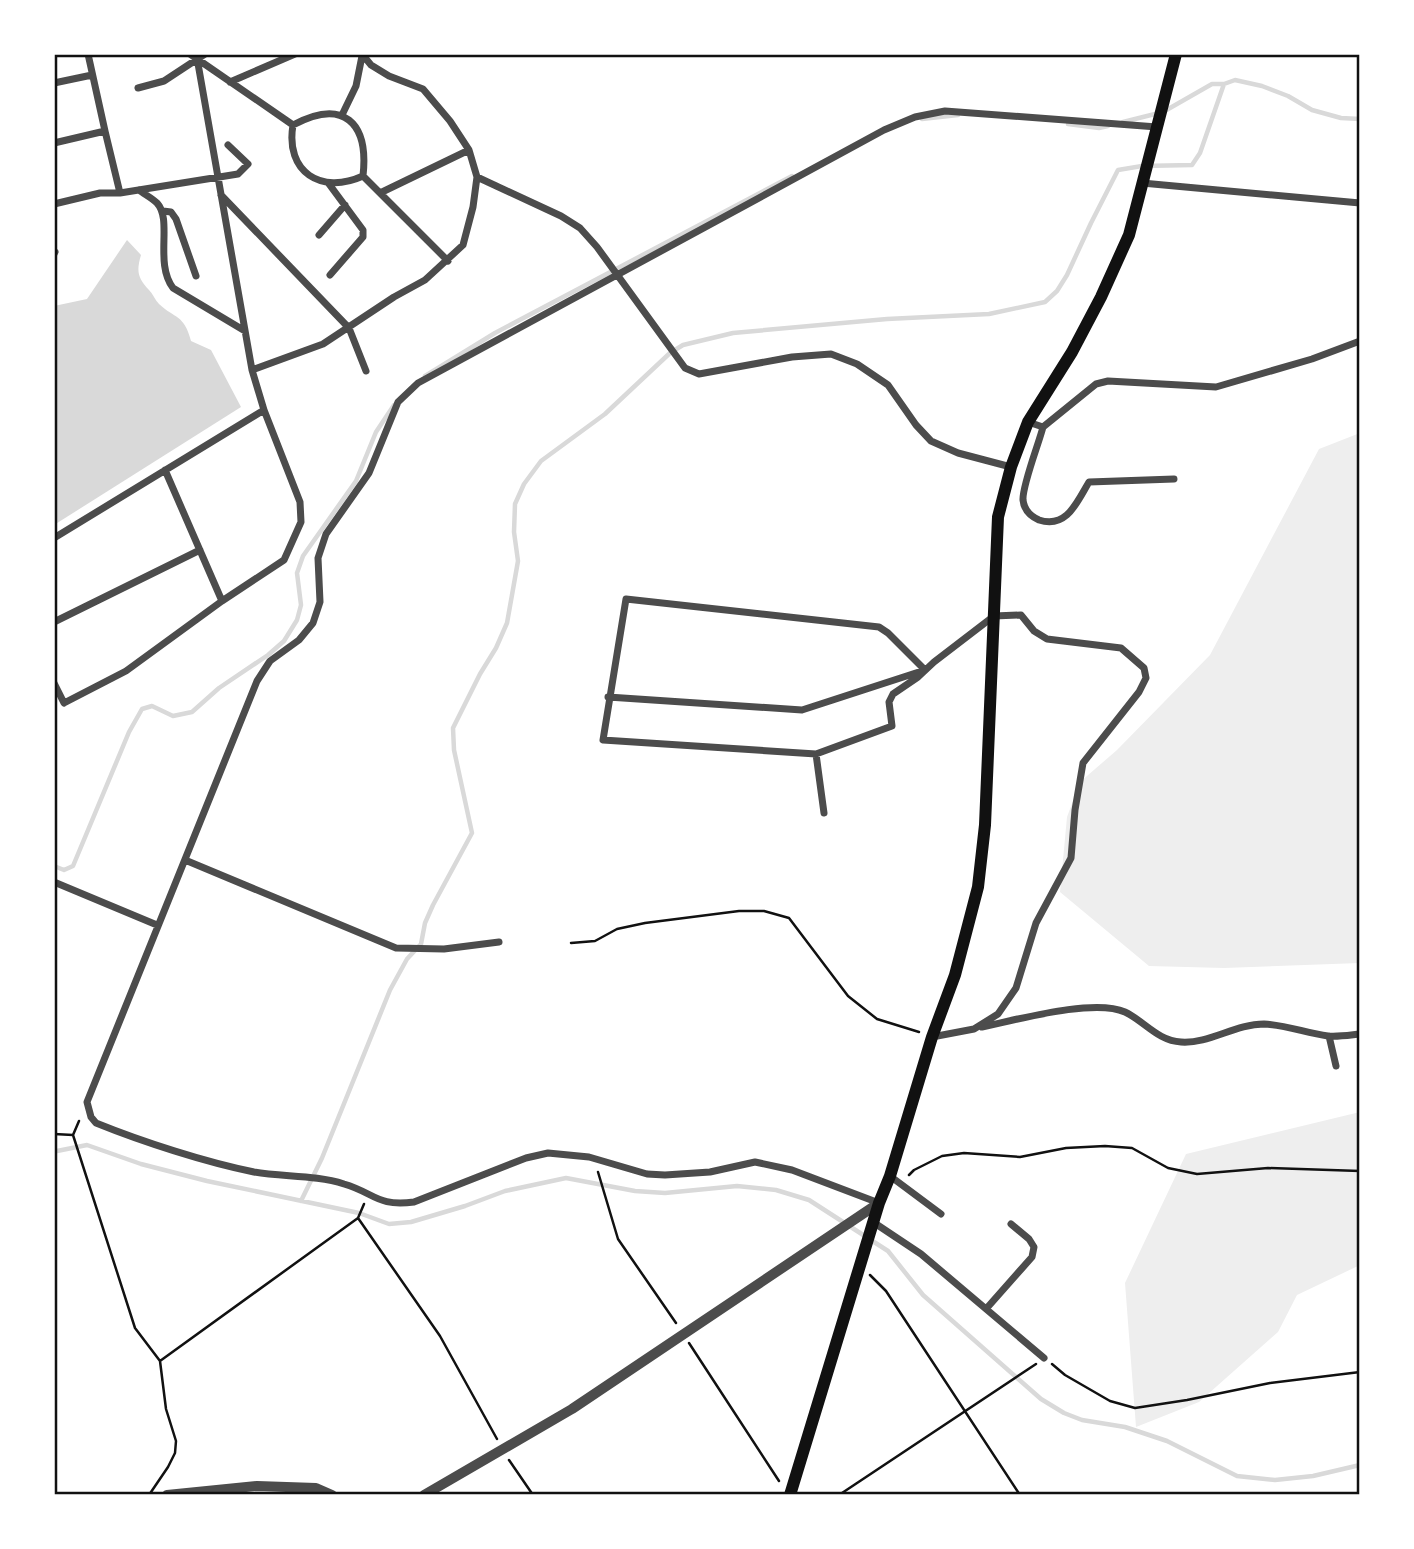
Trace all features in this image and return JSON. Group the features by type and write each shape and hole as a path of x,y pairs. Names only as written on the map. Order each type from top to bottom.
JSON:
{"main road":[{"path":"790,1495 879,1203 896,1179 932,1037 954,975 978,887 985,825 998,517 1011,467 1028,422 1072,352 1129,235 1174,56"}],"street":[{"path":"88,54 120,193"},
{"path":"138,88 164,81 193,56 205,54"},
{"path":"230,82 295,54"},
{"path":"342,116 356,86 362,55"},
{"path":"252,370 323,344 349,328 425,279 448,261 463,245 466,237 477,177 469,150 450,121 423,89 389,76 362,55"},
{"path":"193,56 293,125"},
{"path":"54,707 126,671 284,560 301,522 300,502 264,410 252,370 218,177 193,56"},
{"path":"54,83 92,75"},
{"path":"879,1203 792,1170 755,1162 710,1172 656,1175 589,1157 548,1153 526,1158 415,1202 382,1202 343,1183 222,1165 119,1131 96,1122 91,1117 87,1102 257,681 270,661 299,640 313,623 320,602 318,558 326,534 369,473 398,402 418,383 884,130 915,117 944,111 1157,127"},
{"path":"293,125 330,112 342,116 352,124 364,148 363,176 448,261"},
{"path":"293,125 291,141 295,158 304,172 329,184 342,184 363,176"},
{"path":"54,143 105,131"},
{"path":"54,204 100,193 120,193 238,174 248,164 228,145"},
{"path":"380,193 469,150"},
{"path":"477,177 561,216 580,228 685,368 699,374 792,357 831,354 857,364 888,385 916,425 931,441 958,453 1011,467"},
{"path":"1142,183 1360,203"},
{"path":"329,184 363,230 363,237 330,275"},
{"path":"138,190 157,203 163,211 164,268 167,281 173,288 245,331"},
{"path":"221,195 349,328 366,371"},
{"path":"319,235 345,205"},
{"path":"163,211 171,212 176,219 197,276"},
{"path":"1174,479 1089,482 1062,520 1050,523 1035,518 1025,509 1023,497 1044,427 1096,384 1108,381 1216,387 1312,359 1360,341"},
{"path":"54,538 264,410"},
{"path":"1028,422 1044,427"},
{"path":"165,470 222,601"},
{"path":"54,622 200,550"},
{"path":"925,670 879,627 626,598 603,740 816,754 892,726 889,702 893,694 925,670 994,616 1021,615 1034,631 1047,639 1121,648 1134,657 1144,668 1146,678 1139,692 1083,763 1075,810 1071,859 1036,922 1016,988 998,1014 974,1028"},
{"path":"608,697 802,710 925,670"},
{"path":"54,683 64,702"},
{"path":"816,754 824,813"},
{"path":"185,860 396,948 444,949 499,942"},
{"path":"54,882 157,925"},
{"path":"932,1037 1062,1011 1094,1008 1123,1011 1157,1035 1179,1042 1196,1041 1244,1026 1265,1024 1329,1036 1360,1034"},
{"path":"1329,1036 1336,1066"},
{"path":"896,1179 941,1214"},
{"path":"425,1495 572,1409 879,1203"},
{"path":"873,1222 920,1254 1044,1358"},
{"path":"986,1309 1032,1257 1034,1247 1029,1239 1011,1224"},
{"path":"167,1495 278,1486 316,1488 332,1495"}],"path":[{"path":"571,943 595,941 617,929 645,923 739,911 764,911 789,918 848,996 877,1019 932,1037"},
{"path":"87,1102 73,1135 135,1328 160,1360 166,1409 176,1441 175,1453 149,1495"},
{"path":"54,1134 73,1135"},
{"path":"896,1179 942,1156 964,1153 1020,1157 1066,1148 1105,1146 1132,1148 1168,1168 1197,1174 1268,1168 1360,1171"},
{"path":"160,1360 358,1218 369,1195"},
{"path":"358,1218 440,1336 503,1450 533,1495"},
{"path":"859,1270 870,1275 886,1291 1020,1495"},
{"path":"839,1495 1044,1358 1065,1375 1110,1401 1135,1408 1270,1383 1360,1372"}],"shaded area":[{"path":"127,240 141,255 138,270 142,282 159,304 182,321 191,341 211,350 241,407 54,525 54,306 87,299"},
{"path":"1360,433 1360,963 1224,968 1149,966 1060,892 1067,817 1080,782 1117,750 1210,655 1319,449"},
{"path":"1360,1112 1360,1265 1297,1295 1278,1332 1199,1402 1136,1427 1125,1283 1186,1154"}],"waterway":[{"path":"1123,122 1163,112 1212,84 1235,80 1288,96 1312,110 1341,118 1360,119"},
{"path":"301,1201 322,1158 390,990 407,959 421,944 425,923 433,905 472,833 454,750 453,728 507,623 518,561 514,532 515,504 524,484 541,461 605,414 670,353 683,345 733,333 887,319 989,314 1045,302 1057,291 1067,275 1118,170 1142,166 1192,165 1200,153 1224,84"},
{"path":"922,119 958,115"},
{"path":"1068,124 1099,128 1108,126"},
{"path":"425,376 495,333 792,176"},
{"path":"54,866 64,870 73,866 129,732 142,709 152,706 173,716 192,712 219,688 284,641 297,620 301,605 297,573 303,556 356,481 376,432 394,405"},
{"path":"54,1150 87,1145 141,1164 207,1181 359,1213 389,1224 411,1222 505,1191 566,1178 635,1191 665,1193 737,1186 776,1190 809,1200 888,1251 923,1295 1041,1399 1064,1413 1082,1420 1125,1427 1167,1441 1237,1476 1275,1480 1313,1476 1360,1465"}]}
